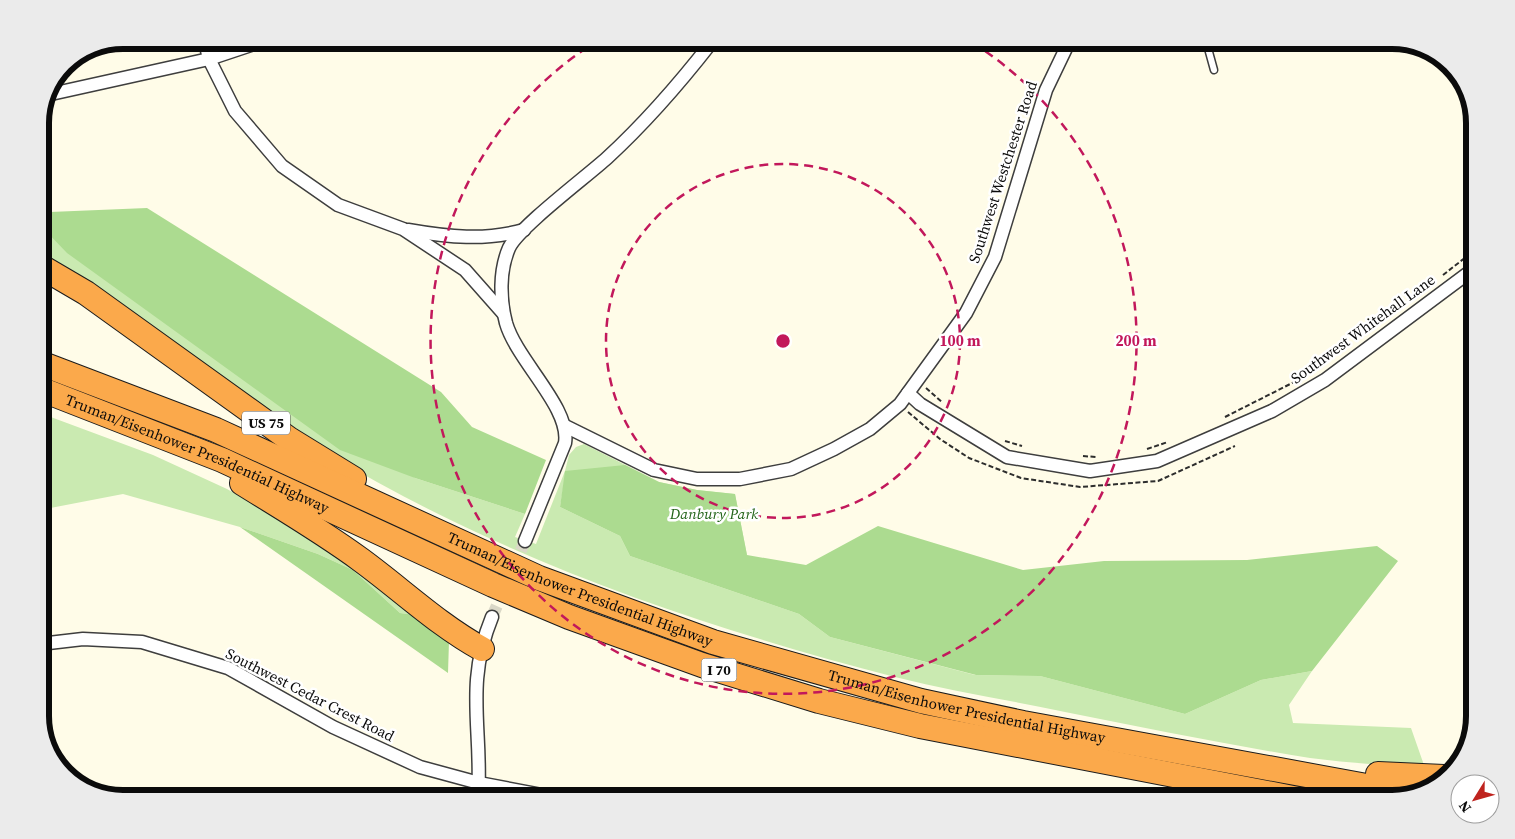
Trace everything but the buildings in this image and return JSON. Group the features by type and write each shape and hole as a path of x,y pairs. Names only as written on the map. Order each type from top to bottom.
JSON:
{"highway":[{"name":"US 75","path":"49,271 86,293 289,439 474,550"},
{"name":"Truman/Eisenhower Presidential Highway","path":"49,366 216,430 474,550 631,614 713,642 844,681 921,701 1023,723 1388,790"},
{"name":"Truman/Eisenhower Presidential Highway","path":"49,392 173,439 230,463 492,585 569,617 702,665 818,700 920,726 1248,790"},
{"path":"49,400 109,414"},
{"path":"173,439 315,527 363,561 443,626 482,649"},
{"path":"1246,764 1408,777 1434,777"},
{"path":"1160,774 1214,790"}],"street":[{"path":"207,49 209,59 235,111 282,166 338,205 403,229 452,238 502,236 524,230"},
{"path":"55,93 209,59 241,49"},
{"path":"525,541 565,443 566,426 554,403 512,337 504,313 501,297 506,258 510,247 524,230 579,184 635,132 706,49"},
{"name":"Southwest Westchester Road","path":"566,426 654,470 697,479 740,479 791,469 834,449 870,428 900,404 966,313 996,257 1046,90 1066,49"},
{"path":"403,229 465,270 504,313"},
{"name":"Southwest Whitehall Lane","path":"908,393 920,404 1007,457 1090,472 1157,461 1272,412 1318,384 1466,275"},
{"path":"479,790 475,705 476,680 482,649 492,617"},
{"name":"Southwest Cedar Crest Road","path":"49,643 83,639 142,642 228,668 372,746 420,767 479,783 516,790"}],"lane":[{"path":"1208,49 1214,70"}],"path":[{"path":"1442,276 1466,257"},
{"path":"1224,418 1306,376"},
{"path":"917,380 948,407"},
{"path":"1004,440 1028,448"},
{"path":"1146,450 1173,440"},
{"path":"1083,456 1102,458"}],"green space":[{"path":"147,208 441,392 472,427 546,460 525,514 415,478 340,450 67,253 49,234 50,212"},
{"name":"Danbury Park","path":"49,232 415,478 525,514 515,537 536,544 565,471 569,455 576,447 584,444 659,482 697,490 735,494 747,555 566,471 560,507 620,536 630,556 799,614 830,637 975,675 1040,676 1185,714 1261,680 1312,671 1289,705 1293,723 1411,728 1425,768 1310,758 1218,742 958,691 895,677 821,657 674,611 530,556 460,525 392,490 325,452 49,262"},
{"path":"49,416 153,455 227,489 335,550 416,615 400,613 353,570 318,554 240,527 123,494 49,508"},
{"name":"Danbury Park","path":"625,465 659,482 697,490 735,494 747,555 806,565 878,526 1023,570 1104,561 1247,560 1377,546 1398,561 1312,671 1261,680 1185,714 1040,676 976,675 830,637 799,614 630,556 620,536 560,507 565,471"},
{"path":"240,527 318,554 353,570 400,613 416,615 449,641 448,673"}],"tunnel":[{"path":"492,617 525,541"}]}
